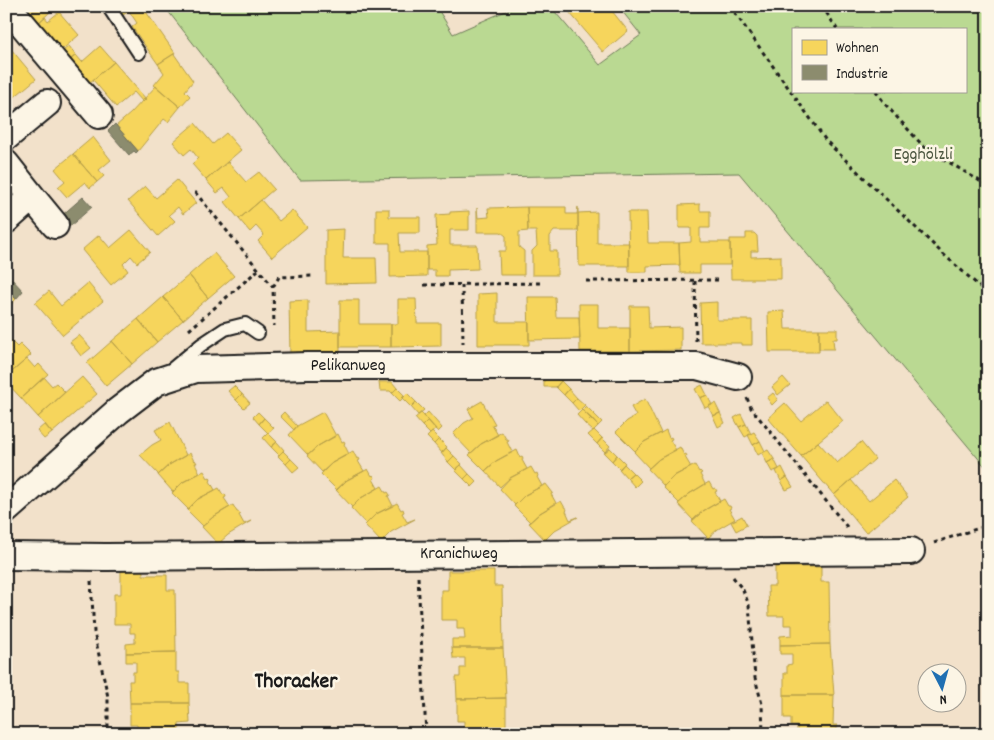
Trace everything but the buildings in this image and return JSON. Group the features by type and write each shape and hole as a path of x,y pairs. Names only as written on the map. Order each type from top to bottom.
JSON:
{"street":[{"path":"11,8 99,115"},
{"path":"6,137 47,103"},
{"path":"6,164 55,225"},
{"path":"6,220 32,197"},
{"name":"Pelikanweg","path":"6,510 118,411 156,382 196,369 308,366 697,366 738,377"},
{"name":"Kranichweg","path":"6,556 911,551"}],"lane":[{"path":"108,6 139,53"},
{"path":"156,382 201,345 225,329 245,324 258,333"}],"path":[{"path":"730,6 827,142 942,253 988,294"},
{"path":"822,6 836,28"},
{"path":"877,92 885,104 924,147 988,186"},
{"path":"195,192 273,287"},
{"path":"274,327 273,287 279,277 313,276"},
{"path":"586,281 720,280"},
{"path":"695,281 697,366"},
{"path":"424,285 540,282"},
{"path":"462,285 463,366"},
{"path":"738,377 751,408 866,551"},
{"path":"911,551 988,525"},
{"path":"718,553 728,571 743,590 749,605 755,678 762,704 763,734"},
{"path":"417,554 426,734"},
{"path":"90,557 94,632 108,697 108,734"}],"green space":[{"name":"Egghölzli","path":"164,6 436,6 453,34 517,6 550,6 600,65 641,35 618,6 988,6 988,470 739,173 300,180"}],"district":[{"name":"Thoracker","path":"296,682"}]}
